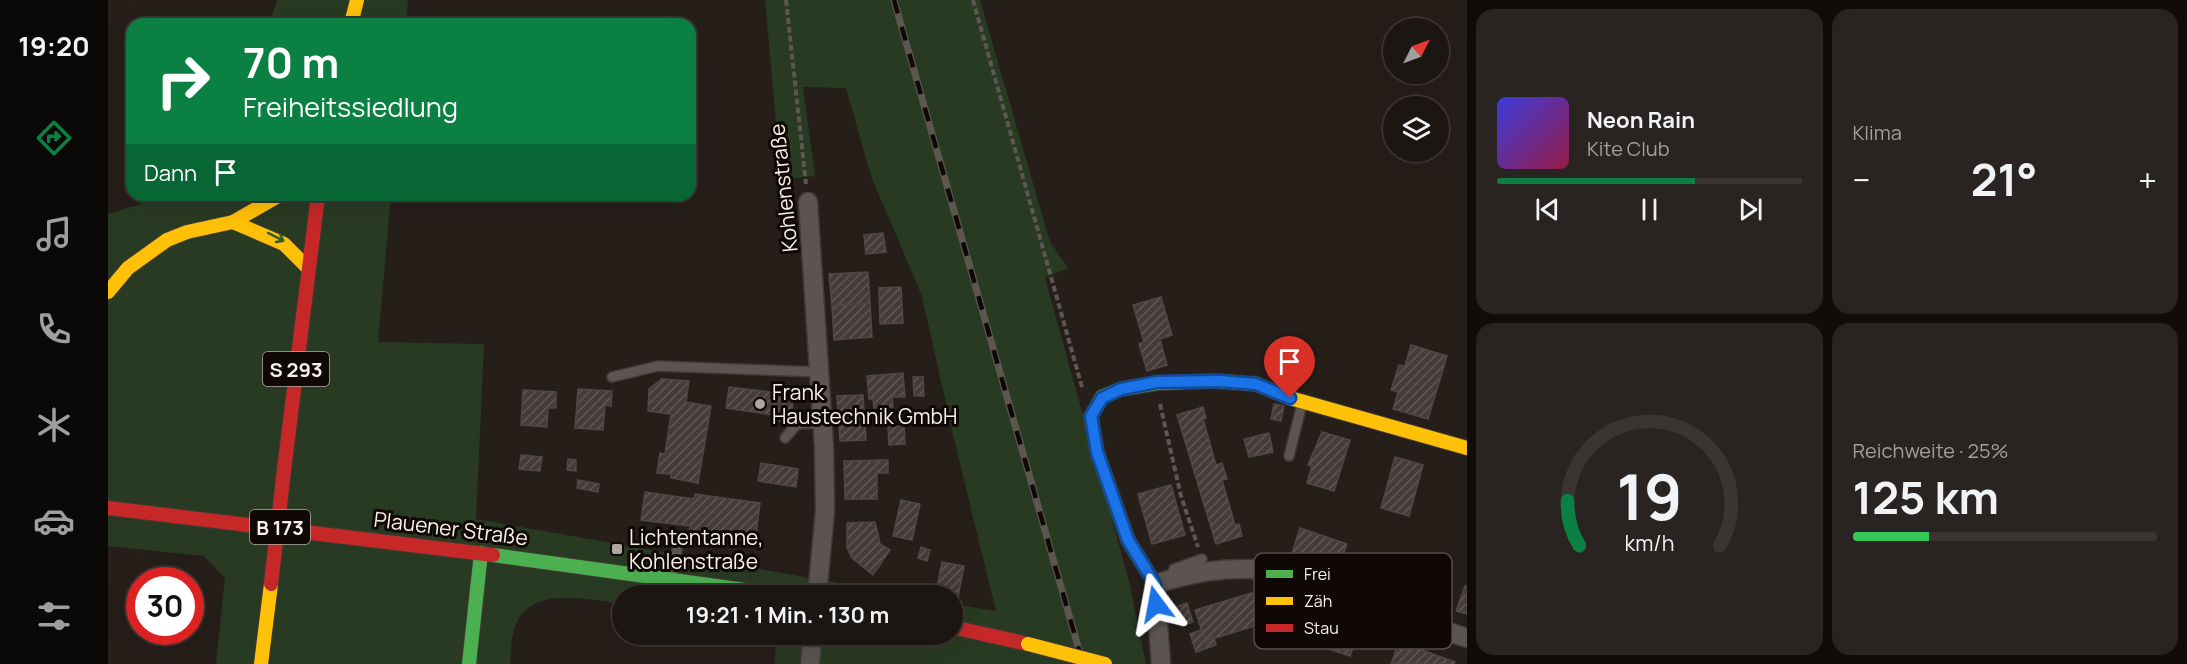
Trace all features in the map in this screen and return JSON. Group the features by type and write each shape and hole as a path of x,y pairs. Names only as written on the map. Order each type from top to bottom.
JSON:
{"main road":[{"path":"352,18 357,0"},
{"path":"108,292 128,268 167,240 197,229 233,222 270,201"},
{"name":"S 293","path":"261,664 317,201"},
{"path":"233,222 272,235 286,243 308,268"},
{"path":"1163,581 1128,540 1097,452 1091,416 1102,398 1121,389 1157,382 1220,381 1256,384 1302,401 1467,448"},
{"name":"Plauener Straße","path":"108,508 481,553 718,585"},
{"path":"469,664 481,553"},
{"path":"963,629 1105,664"}],"street":[{"name":"Kohlenstraße","path":"808,202 823,423 825,511 818,585"},
{"path":"1161,664 1163,581 1195,572 1237,567 1254,569"},
{"path":"1452,633 1467,638"},
{"path":"810,664 812,645"}],"lane":[{"path":"612,377 658,366 819,372"},
{"path":"1289,456 1302,401"},
{"path":"785,438 797,424 823,423"},
{"path":"672,578 677,550"},
{"path":"1163,581 1174,568 1202,559"}],"path":[{"name":"Kohlenstraße","path":"786,0 808,202"},
{"path":"973,0 1043,256 1091,416"},
{"path":"1157,382 1181,496 1202,559"}],"green space":[{"path":"277,0 408,0 406,18 271,18"},
{"path":"765,0 980,0 1050,242 1068,268 1045,278 1129,581 1146,664 775,664 776,645 963,645 963,606 996,611 922,296 871,176 846,88 803,87 815,176 781,180"},
{"path":"145,201 390,201 378,342 484,344 476,519 850,585 612,585 612,603 578,598 547,600 533,605 522,614 514,631 510,664 216,664 225,578 204,556 108,546 108,214"}],"building":[{"path":"883,233 886,252 866,254 864,235"},
{"path":"868,272 870,303 832,306 829,274"},
{"path":"901,287 903,323 880,324 879,288"},
{"path":"1161,297 1172,335 1160,339 1167,365 1147,371 1139,344 1144,342 1133,305"},
{"path":"870,303 872,337 834,340 832,306"},
{"path":"1411,345 1447,356 1428,419 1393,409 1398,392 1391,390 1399,365 1405,366"},
{"path":"903,373 905,397 892,397 893,407 874,408 873,399 869,399 867,376"},
{"path":"913,377 923,377 924,396 914,396"},
{"path":"662,379 689,381 686,402 711,406 698,483 671,478 671,474 657,473 660,453 665,454 671,414 648,411 649,389"},
{"name":"Frank Haustechnik GmbH","path":"729,387 777,393 783,387 793,400 792,412 780,422 774,415 726,408"},
{"path":"578,389 612,391 611,406 605,405 603,430 575,428"},
{"path":"523,390 556,392 556,408 548,408 547,427 521,425"},
{"path":"863,395 866,440 840,441 837,396"},
{"path":"1274,404 1284,406 1281,421 1271,419"},
{"path":"1203,407 1206,418 1203,419 1216,465 1222,463 1227,479 1222,480 1235,525 1239,524 1242,536 1216,544 1177,415"},
{"path":"904,426 905,444 889,445 888,427"},
{"path":"1322,432 1350,440 1334,491 1307,483 1312,466 1308,465"},
{"path":"1269,433 1273,452 1249,457 1244,439"},
{"path":"521,455 542,457 540,471 519,469"},
{"path":"1395,457 1423,465 1409,516 1381,508"},
{"path":"568,459 576,460 576,471 567,470"},
{"path":"888,460 888,473 877,473 877,499 845,499 844,461"},
{"path":"761,463 798,469 796,487 758,481"},
{"path":"578,480 599,484 598,492 577,488"},
{"path":"1171,485 1185,535 1152,544 1138,494"},
{"path":"645,492 694,499 695,494 760,503 755,542 689,532 690,526 641,520"},
{"path":"901,500 920,504 912,540 893,536"},
{"path":"875,522 880,544 890,550 873,575 852,558 847,547 847,523"},
{"path":"1300,528 1347,544 1344,553 1292,553"},
{"path":"921,547 930,550 927,561 918,558"},
{"path":"942,562 964,566 960,585 937,585"},
{"path":"1465,586 1467,587 1467,614 1456,611"},
{"path":"1252,593 1254,626 1205,641 1195,610"},
{"path":"1187,603 1193,622 1181,626 1178,615 1171,617 1169,609"},
{"path":"1201,630 1205,641 1214,637 1216,645 1196,652 1190,634"},
{"path":"1329,649 1353,649 1350,656"},
{"path":"1396,649 1419,649 1455,662 1454,664 1391,664"}],"railway":[{"path":"894,0 1083,664"}],"traffic: fast":[{"path":"1155,584 1128,540 1097,452 1091,416 1102,397 1121,389 1157,383 1215,381"},
{"path":"469,664 481,553"},
{"path":"493,555 710,585"}],"traffic: slow":[{"path":"352,18 357,0"},
{"path":"108,292 128,268 167,240 187,232 233,222 270,201"},
{"path":"233,222 284,244 308,268"},
{"path":"1215,381 1256,384 1290,398 1467,448"},
{"path":"261,664 271,584"},
{"path":"1028,644 1105,664"}],"traffic: jam":[{"path":"284,470 317,201"},
{"path":"271,584 284,470"},
{"path":"108,508 493,555"},
{"path":"963,629 1028,644"}],"place":[{"name":"Frank Haustechnik GmbH","path":"760,404"},
{"name":"Lichtentanne, Kohlenstraße","path":"617,549"}],"route":[{"path":"1156,604 1155,584 1128,540 1097,452 1091,416 1102,398 1121,389 1157,382 1220,381 1256,384 1290,398"}]}
